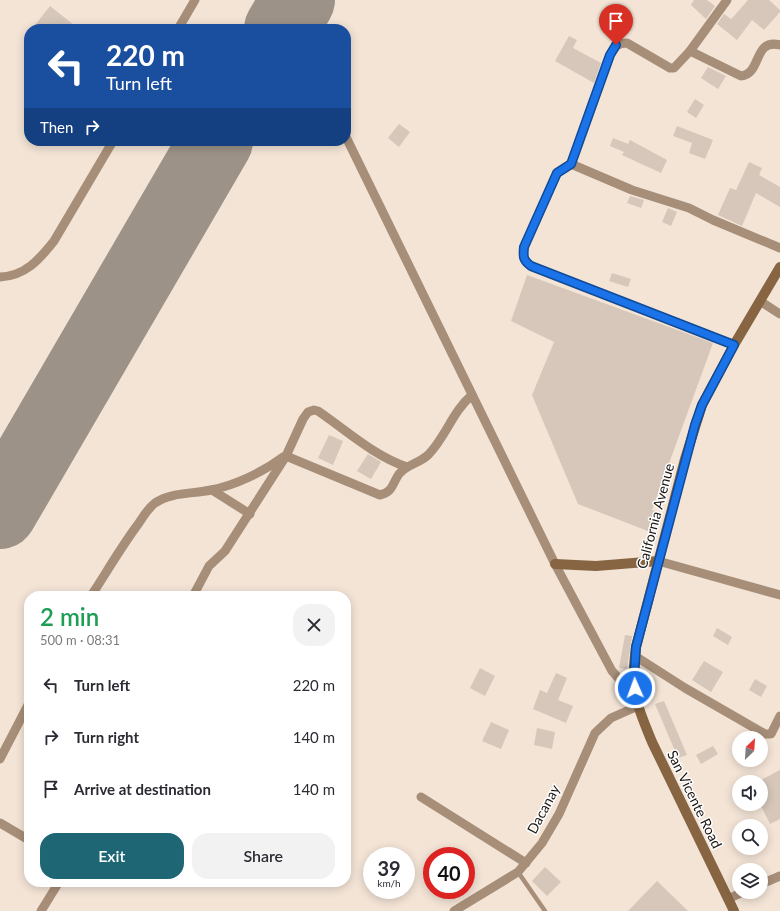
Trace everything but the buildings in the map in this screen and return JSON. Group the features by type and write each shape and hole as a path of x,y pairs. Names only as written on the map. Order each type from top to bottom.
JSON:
{"street":[{"path":"181,24 195,0"},
{"path":"727,0 690,50 674,68 670,68 627,43 620,43 616,45 610,55 571,164 557,173 524,247 523,257 525,262 531,266 734,345"},
{"path":"690,50 741,76 745,76 750,71 766,45 771,43 780,45"},
{"path":"3,276 20,273 32,265 54,241 110,146"},
{"path":"350,146 555,564 612,671 637,702"},
{"path":"571,164 632,190 689,208 712,220 780,248"},
{"name":"California Avenue","path":"637,702 634,679 635,656 642,620 685,459 700,412 734,345 780,268"},
{"path":"760,301 780,314"},
{"path":"286,456 380,495 392,489 399,474 407,467 422,461 430,453 461,404 472,395"},
{"path":"196,591 209,566 225,551 250,514 286,456 303,419 308,412 314,410 318,411 348,434 396,464 407,467"},
{"path":"94,591 132,532 148,510 156,503 179,495 212,490 262,470 286,456"},
{"path":"212,490 250,514"},
{"path":"555,564 596,566 658,561 780,595"},
{"path":"635,656 685,688 765,734 771,734 780,716"},
{"name":"Dacanay","path":"454,911 518,872 526,863 542,843 558,814 595,733 611,718 637,702"},
{"name":"San Vicente Road","path":"637,702 652,742 734,911"},
{"path":"0,759 24,713"},
{"path":"421,797 502,850 526,863"},
{"path":"0,823 24,837"},
{"path":"768,881 780,876"},
{"path":"41,911 56,887"},
{"path":"728,899 732,897"}],"lane":[{"path":"518,872 545,911"}],"runway":[{"path":"284,24 298,0"},
{"path":"0,512 213,146"}],"route":[{"path":"616,45 610,55 571,164 557,173 524,247 523,257 525,262 531,266 734,345 702,405 685,459 636,647 634,679 635,688"}]}
